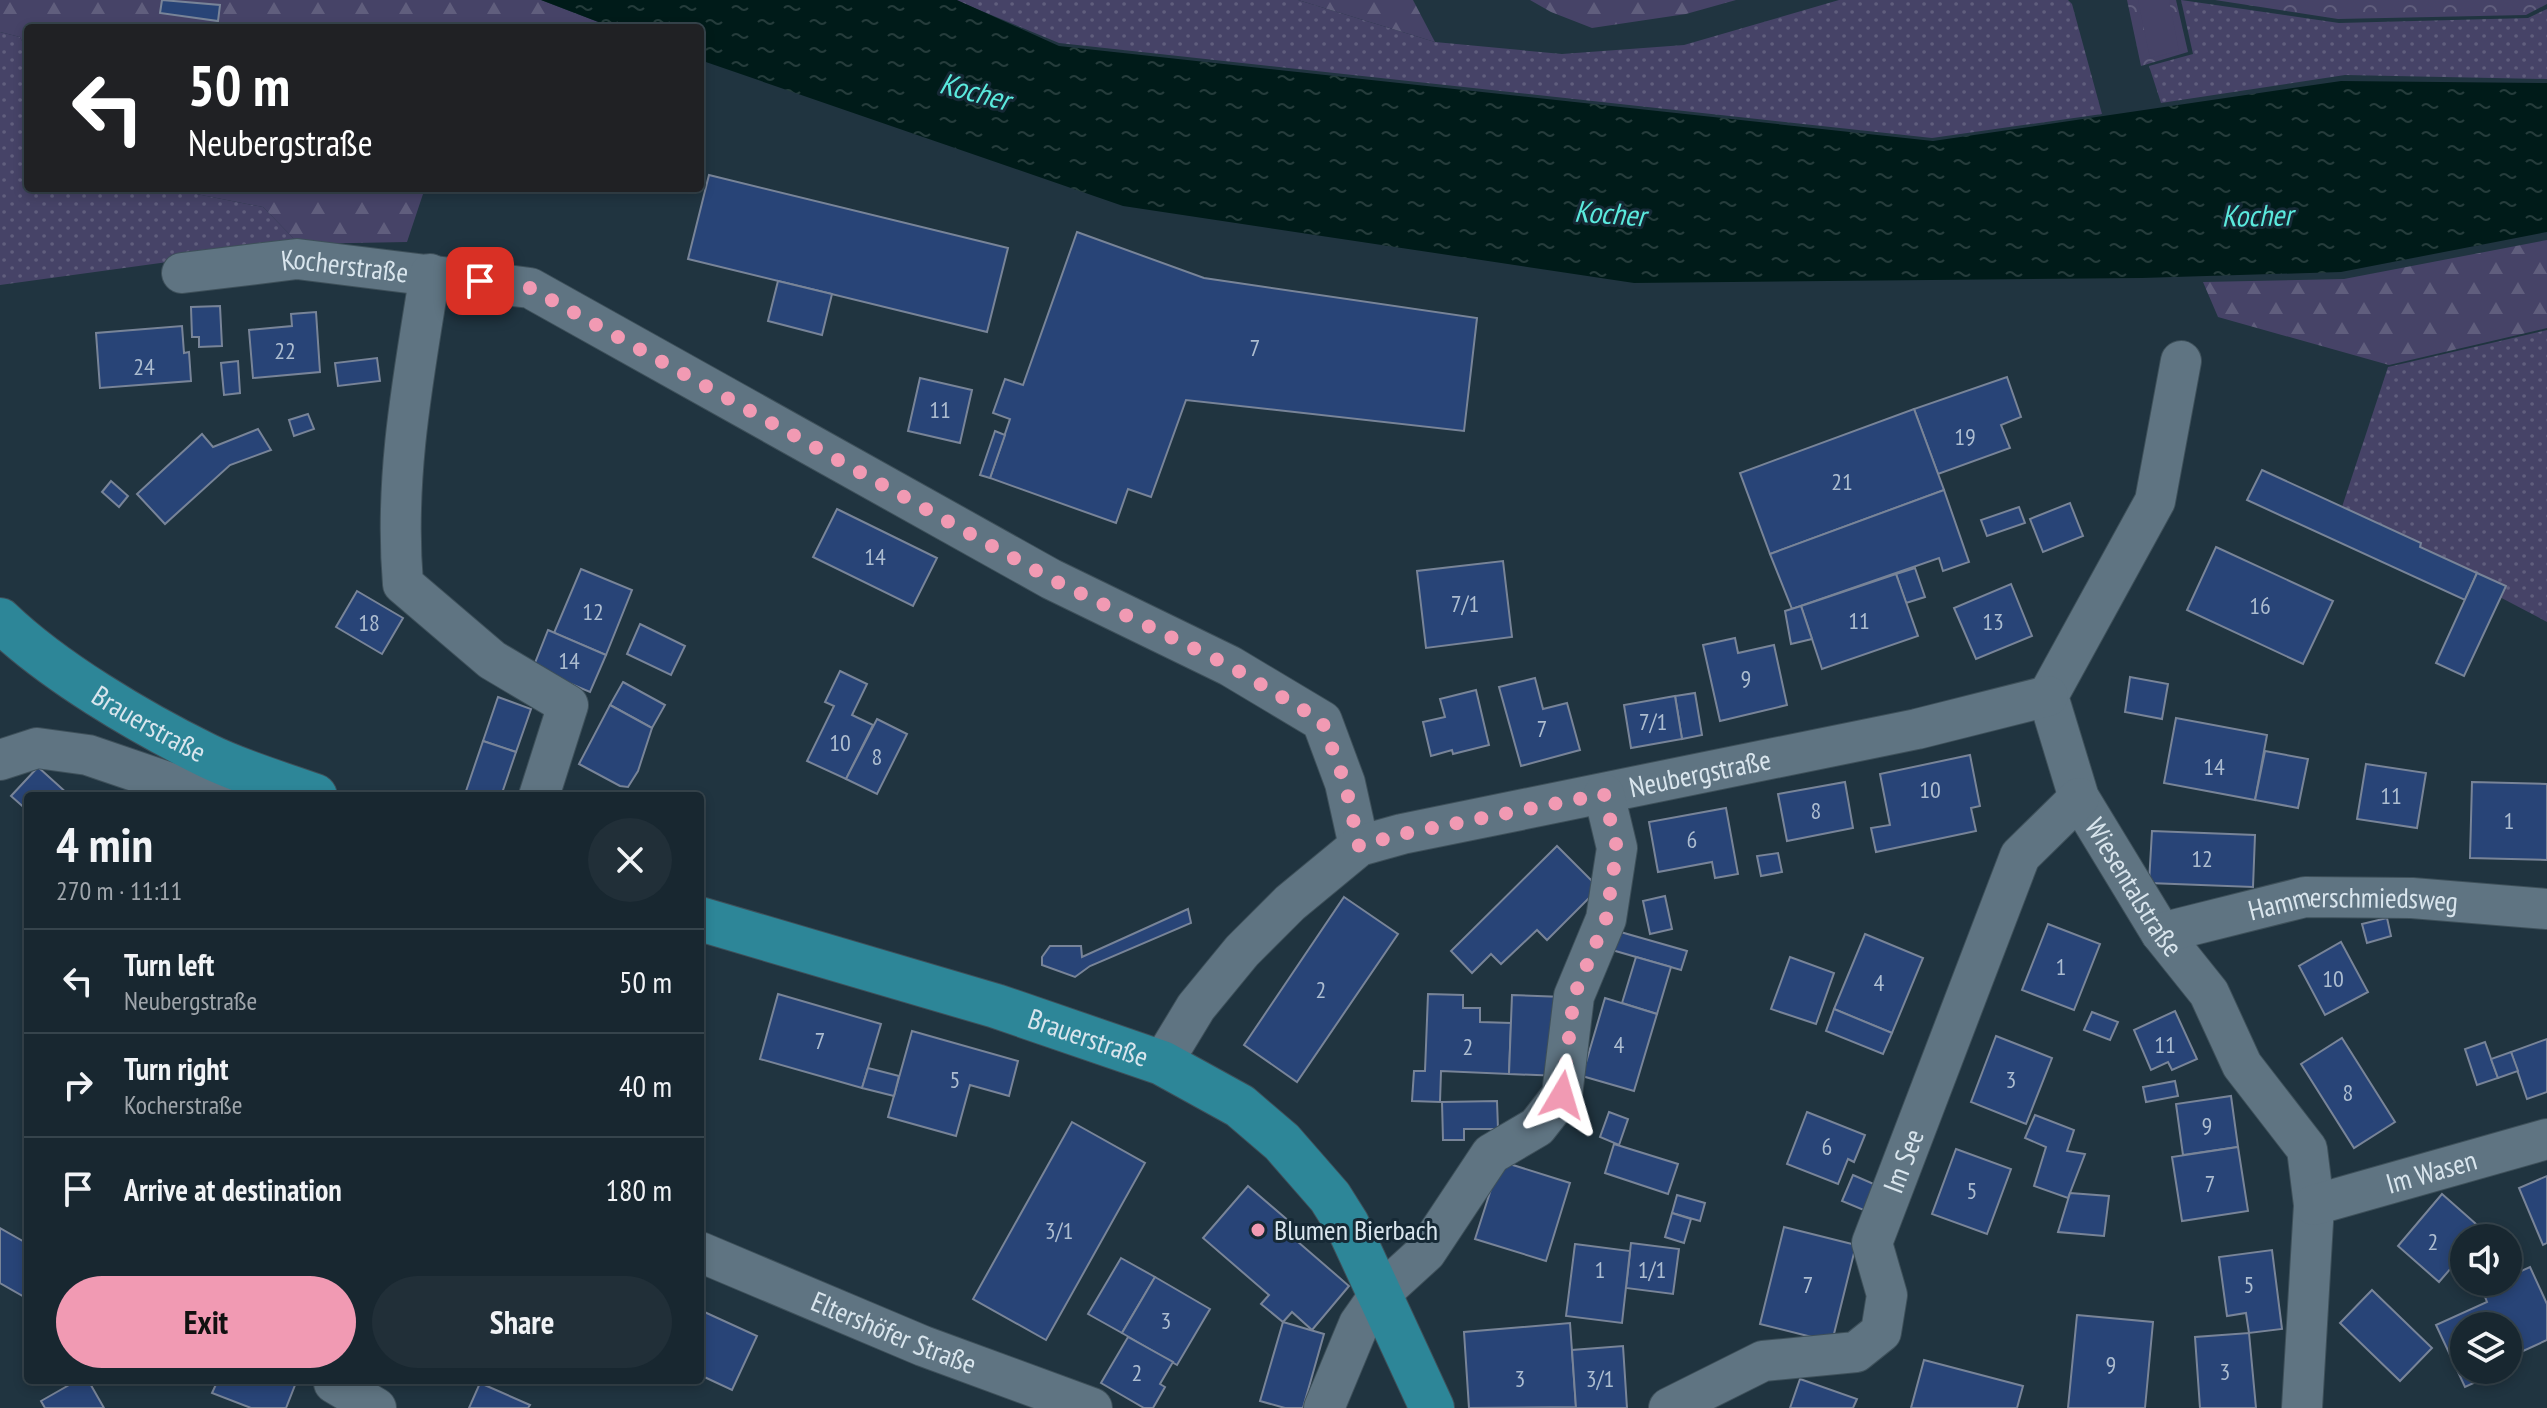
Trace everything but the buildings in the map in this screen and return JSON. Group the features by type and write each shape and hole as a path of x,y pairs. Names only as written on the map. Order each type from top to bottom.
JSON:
{"main road":[{"name":"Brauerstraße","path":"0,620 15,635 108,700 207,756 304,792"},
{"name":"Brauerstraße","path":"704,920 996,1006 1162,1063 1240,1106 1282,1142 1330,1197 1380,1294 1432,1408"}],"street":[{"name":"Kocherstraße","path":"182,273 297,259 530,288 1051,579 1230,666 1322,721 1345,783 1359,846"},
{"path":"430,274 406,423 399,531 403,584 492,660 568,705 540,792"},
{"path":"2048,696 2155,501 2181,361"},
{"name":"Neubergstraße","path":"1162,1063 1196,1007 1242,951 1290,903 1359,846 1402,834 1917,729 2048,696"},
{"name":"Wiesentalstraße","path":"2048,696 2079,798 2161,933 2209,993 2242,1065 2307,1149 2314,1205 2302,1408"},
{"path":"0,760 37,748 88,755 182,787 265,778"},
{"path":"1324,1408 1359,1324 1380,1294 1426,1252 1491,1154 1537,1127 1562,1095 1574,996 1606,919 1617,848 1604,794"},
{"name":"Im See","path":"1669,1408 1763,1361 1856,1352 1881,1332 1887,1295 1872,1243 2020,856 2079,798"},
{"name":"Hammerschmiedsweg","path":"2161,933 2305,897 2412,898 2547,909"},
{"name":"Im Wasen","path":"2314,1205 2547,1139"},
{"name":"Eltershöfer Straße","path":"704,1254 923,1346 1092,1408"},
{"path":"332,1390 376,1408"}],"green space":[{"path":"0,0 541,0 604,24 24,24 24,46 20,37 0,32"},
{"path":"955,0 1298,0 1435,42 1562,54 1684,45 1839,0 2068,0 2072,4 2102,114 1932,138 1059,43"},
{"path":"1298,0 1413,0 1435,42"},
{"path":"1530,0 1736,0 1686,14 1592,28"},
{"path":"2127,0 2176,0 2188,52 2141,66"},
{"path":"2138,0 2169,0 2179,51 2150,58"},
{"path":"2181,0 2339,23 2528,18 2547,9 2547,79 2345,75 2161,103 2149,66 2193,54"},
{"path":"2215,0 2547,0 2547,4 2526,15 2338,19"},
{"path":"0,32 20,37 24,46 24,192 186,192 263,207 299,244 0,285"},
{"path":"186,192 424,192 407,242 299,244 263,207"},
{"path":"2547,240 2547,328 2389,365 2218,317 2203,282 2344,279"},
{"path":"2547,330 2547,622 2340,513 2388,367"}],"water":[{"name":"Kocher","path":"541,0 957,0 1059,46 1933,141 2341,81 2547,83 2547,232 2341,272 2142,278 1634,283 1123,206 704,61 704,24 604,24"}],"place":[{"name":"Blumen Bierbach","path":"1258,1230"}],"route":[{"path":"480,281 530,288 1051,579 1230,666 1322,721 1345,783 1359,846 1402,834 1604,794 1617,848 1606,919 1574,996 1562,1095"}]}
